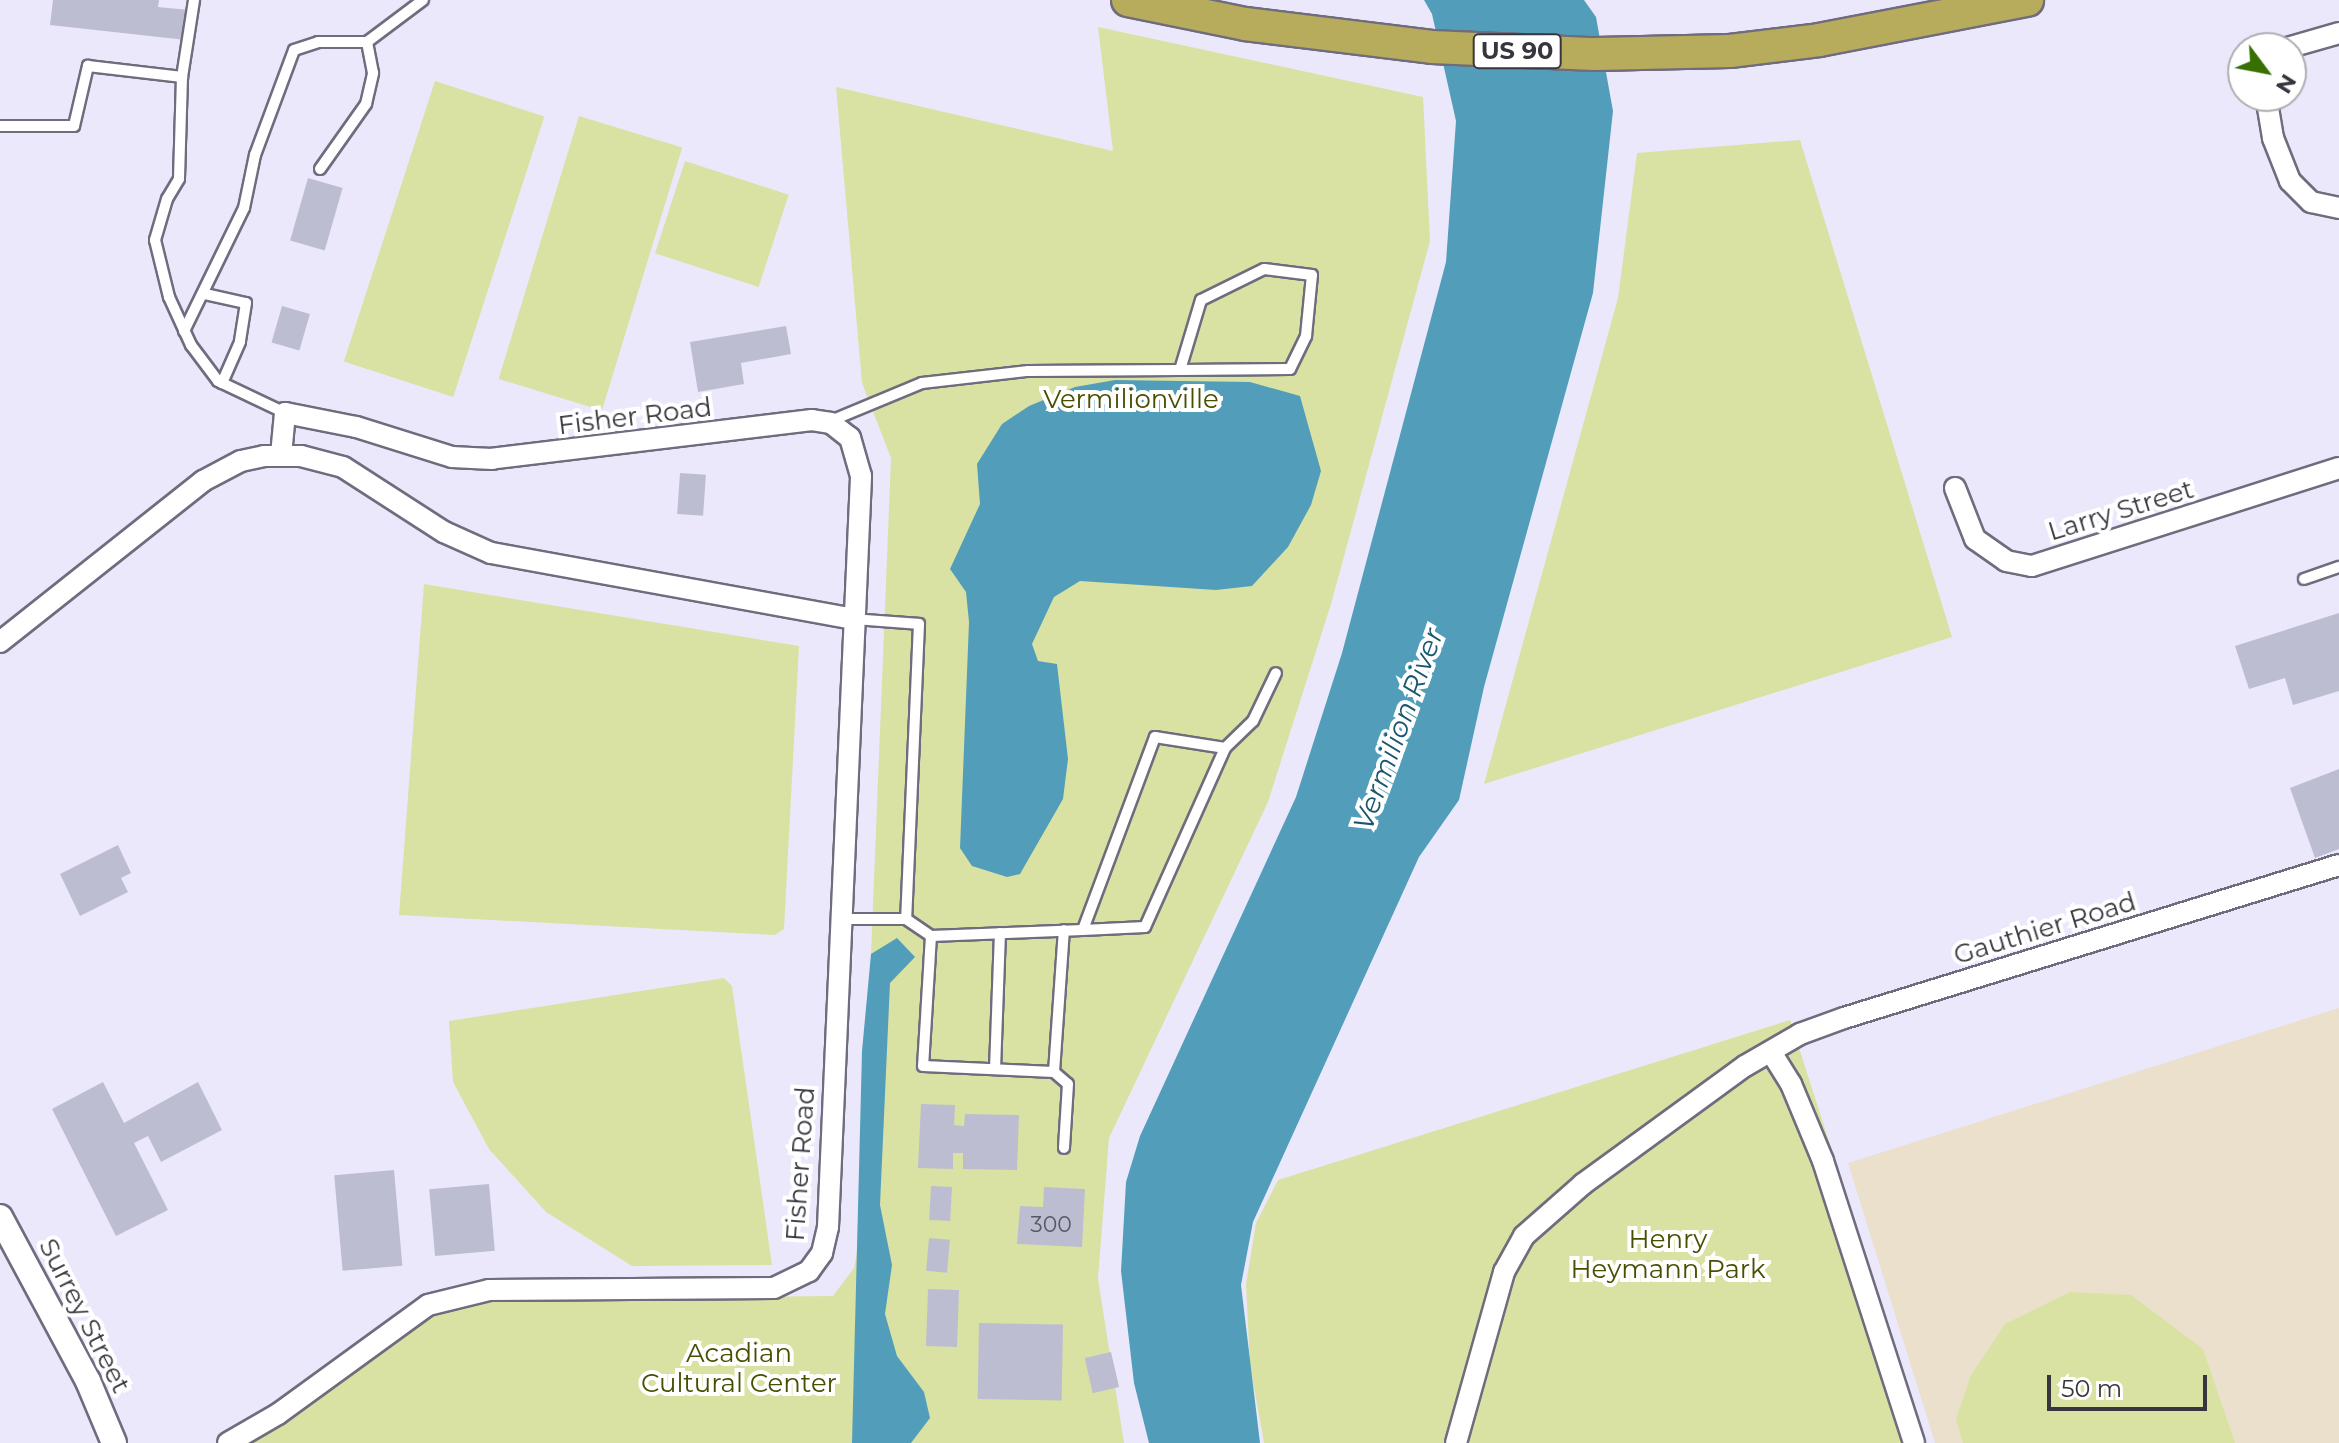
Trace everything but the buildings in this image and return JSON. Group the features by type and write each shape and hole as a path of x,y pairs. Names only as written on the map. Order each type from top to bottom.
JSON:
{"highway":[{"name":"US 90","path":"1128,0 1245,24 1432,47 1595,54 1730,51 1917,24 2027,0"}],"street":[{"path":"2307,42 2339,33"},
{"path":"2269,112 2273,138 2290,181 2311,202 2339,208"},
{"path":"281,455 285,413"},
{"name":"Fisher Road","path":"228,1443 300,1398 414,1313 446,1299 489,1290 760,1290 787,1284 809,1271 822,1253 828,1227 860,462 850,438 828,422 812,420 492,459 452,457 356,427 285,413"},
{"path":"0,642 203,481 241,461 281,455 343,467 444,532 491,553 853,619"},
{"name":"Larry Street","path":"1955,488 1975,539 2006,561 2032,566 2339,468"},
{"name":"Gauthier Road","path":"1456,1443 1504,1272 1524,1236 1691,1102 1800,1034 2339,865"},
{"path":"1771,1052 1791,1084 1823,1161 1914,1443"},
{"name":"Surrey Street","path":"0,1217 74,1354 114,1443"}],"lane":[{"path":"194,0 182,77 179,179 167,199 155,240 169,297 184,331 222,383 285,413"},
{"path":"184,331 205,294 244,208 255,155 294,50 318,42 367,42 423,0"},
{"path":"320,169 366,104 373,73 367,42"},
{"path":"0,126 74,126 88,66 182,77"},
{"path":"828,422 922,383 1028,371 1180,370 1290,369 1306,336 1312,275 1264,269 1201,300 1180,370"},
{"path":"205,294 246,303 240,342 222,383"},
{"path":"2304,579 2339,567"},
{"path":"853,619 919,624 906,919"},
{"path":"840,919 906,919 931,936 1145,927 1225,748 1253,721 1276,673"},
{"path":"1083,930 1155,737 1225,748"},
{"path":"1054,1072 1064,930"},
{"path":"995,1069 1000,933"},
{"path":"931,936 923,1066 1054,1072 1068,1084 1064,1148"}],"shaded area":[{"path":"2339,1008 2339,1443 1935,1443 1848,1163"}],"green space":[{"name":"Vermilionville","path":"1098,27 1423,97 1430,241 1331,604 1268,802 1109,1138 1098,1279 1124,1443 246,1443 425,1319 448,1310 506,1299 833,1296 854,1268 884,1112 871,954 891,458 862,383 836,87 1113,151"},
{"path":"435,81 544,117 453,397 344,362"},
{"path":"579,116 682,148 602,411 499,379"},
{"path":"1800,140 1952,637 1484,784 1618,298 1637,153"},
{"path":"685,161 789,195 759,287 655,253"},
{"path":"424,584 799,646 784,929 775,935 399,915"},
{"path":"724,978 732,986 772,1265 632,1266 546,1212 489,1149 453,1082 449,1021"},
{"name":"Henry Heymann Park","path":"1790,1020 1926,1443 1264,1443 1250,1365 1246,1284 1256,1223 1278,1180"},
{"path":"2070,1292 2131,1295 2203,1349 2235,1443 1963,1443 1956,1419 1971,1375 2005,1324"}],"water":[{"name":"Vermilion River","path":"1424,0 1584,0 1596,17 1613,111 1593,293 1484,687 1459,800 1419,857 1253,1222 1241,1285 1260,1443 1149,1443 1134,1383 1121,1271 1126,1182 1140,1136 1296,797 1342,653 1446,262 1456,121 1432,14"},
{"path":"1115,380 1250,382 1300,396 1321,471 1311,505 1288,547 1252,586 1216,590 1080,581 1054,597 1032,644 1038,661 1057,664 1068,759 1063,799 1020,874 1007,877 972,866 960,848 969,622 966,592 950,569 980,504 977,464 1002,424 1029,406 1075,387"},
{"path":"897,938 915,957 890,983 880,1205 892,1265 885,1314 897,1356 924,1392 930,1418 911,1443 852,1443 862,1051 871,954"}],"park label":[{"name":"Acadian Cultural Center","path":"739,1369"}]}
